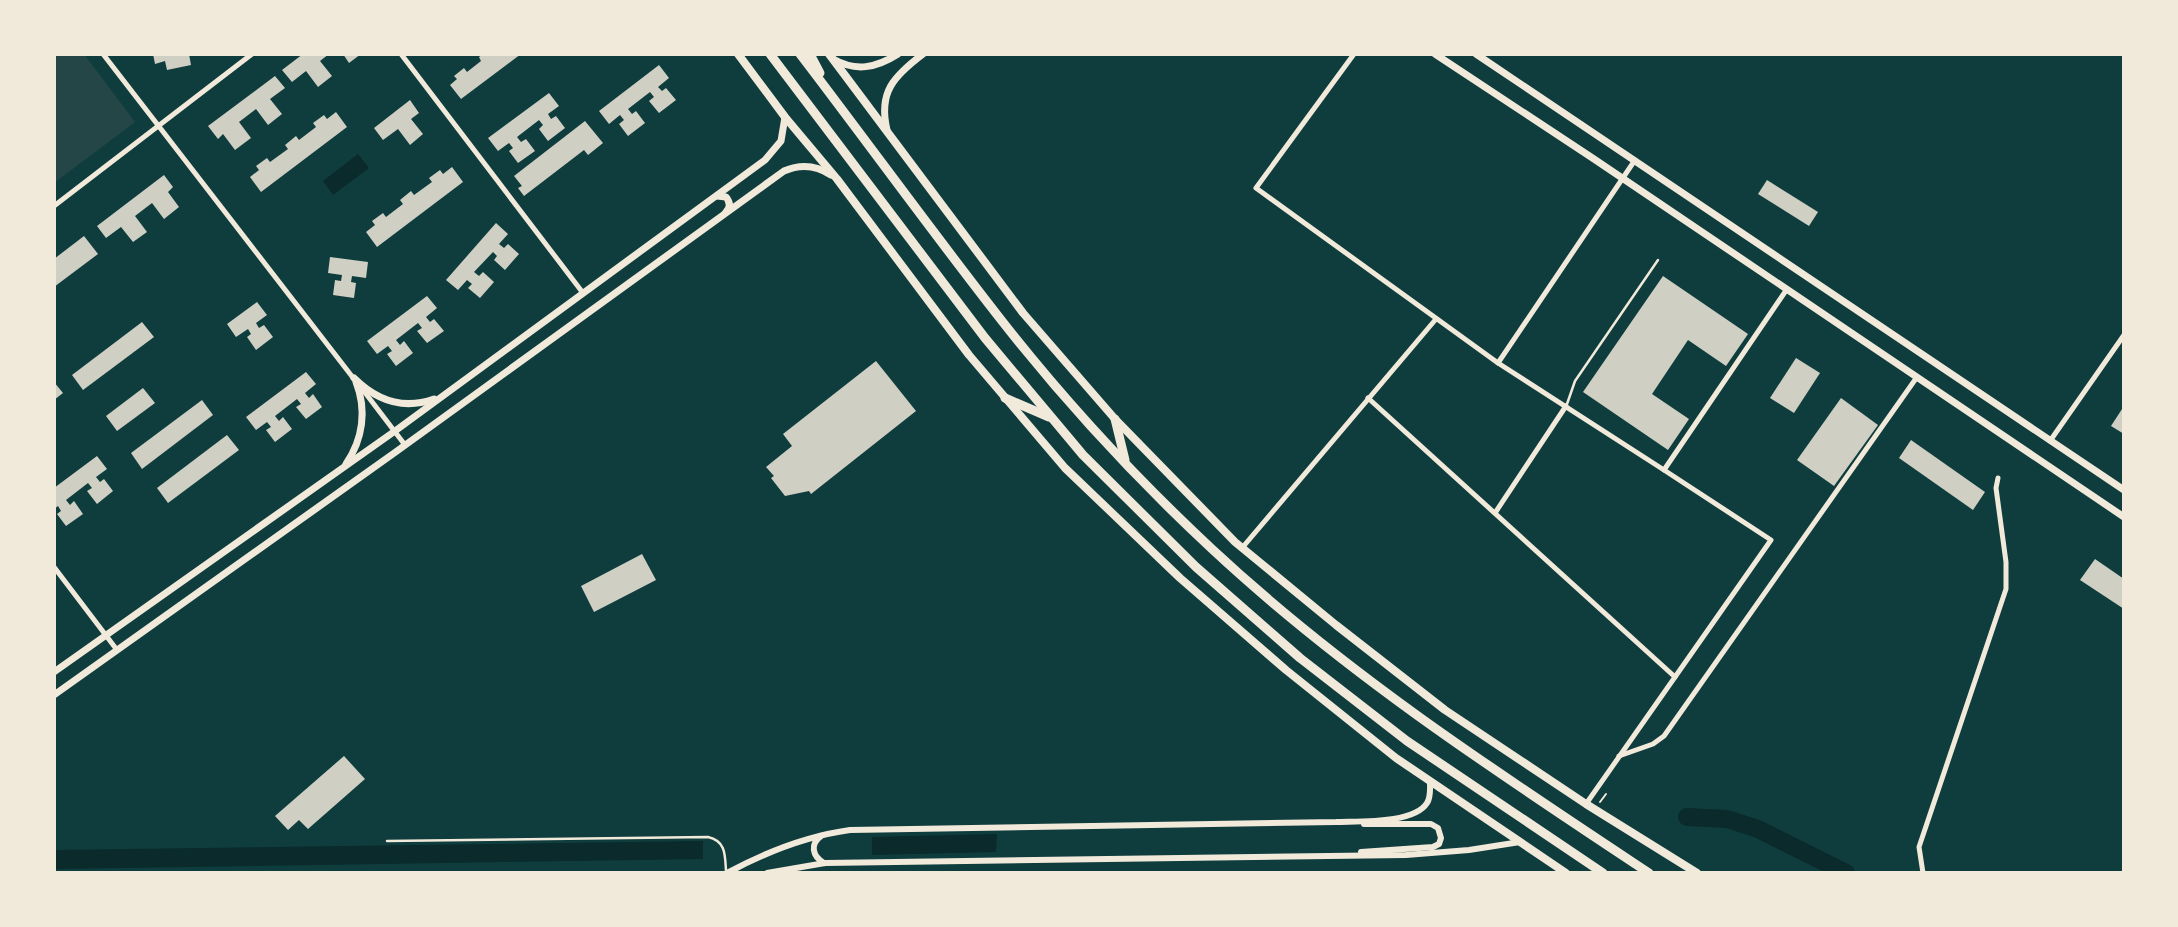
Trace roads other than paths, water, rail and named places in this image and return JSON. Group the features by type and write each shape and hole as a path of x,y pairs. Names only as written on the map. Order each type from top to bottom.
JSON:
{"highway":[{"path":"770,54 985,338 1083,455 1196,566 1300,658 1407,741 1603,873"},
{"path":"800,54 1003,323 1125,461 1212,550 1317,639 1427,724 1649,873"},
{"path":"810,54 832,96"},
{"path":"1005,398 1053,419"},
{"path":"1115,419 1125,461"}],"main road":[{"path":"738,54 785,117 837,179 969,355 1065,468 1180,578 1286,670 1396,758 1566,873"},
{"path":"830,56 845,66 868,68 898,54"},
{"path":"887,131 883,116 887,90 900,73 923,54"},
{"path":"1435,54 2124,517"},
{"path":"1476,54 2124,491"},
{"path":"830,56 1023,313 1115,419 1242,548 1445,710 1586,804 1697,873"},
{"path":"54,672 395,431 714,197 775,150 784,129 785,117"},
{"path":"54,695 792,168 812,167 828,172 837,179"},
{"path":"714,197 723,195 728,199 730,208 726,213"},
{"path":"354,378 373,395 398,404 424,403 447,393"},
{"path":"342,468 357,445 363,418 354,378"}],"street":[{"path":"103,54 405,445"},
{"path":"54,206 252,54"},
{"path":"401,54 583,293"},
{"path":"1354,54 1256,188 1498,363 1771,540 1586,804"},
{"path":"1498,363 1635,160"},
{"path":"1664,470 1787,289"},
{"path":"1242,548 1436,319"},
{"path":"2050,441 2124,335"},
{"path":"1619,757 1653,744 1664,736 1917,377"},
{"path":"1368,398 1675,677"},
{"path":"1495,513 1566,407"},
{"path":"1923,873 1919,847 2006,589 2006,562 1996,488 1998,478"},
{"path":"54,567 117,650"},
{"path":"727,873 768,853 822,834 850,830 1336,822 1402,818 1413,814 1427,803 1430,781"},
{"path":"1336,822 1431,824 1438,828 1441,834 1440,842 1433,848 1378,849 1339,855"},
{"path":"822,834 816,839 813,849 819,860 825,863"},
{"path":"767,873 825,863 1447,853 1520,842"}],"lane":[{"path":"1566,407 1575,381 1658,260"},
{"path":"387,841 708,837 723,845 727,873"}],"waterway":[{"path":"1687,817 1727,819 1758,829 1846,873"}]}
